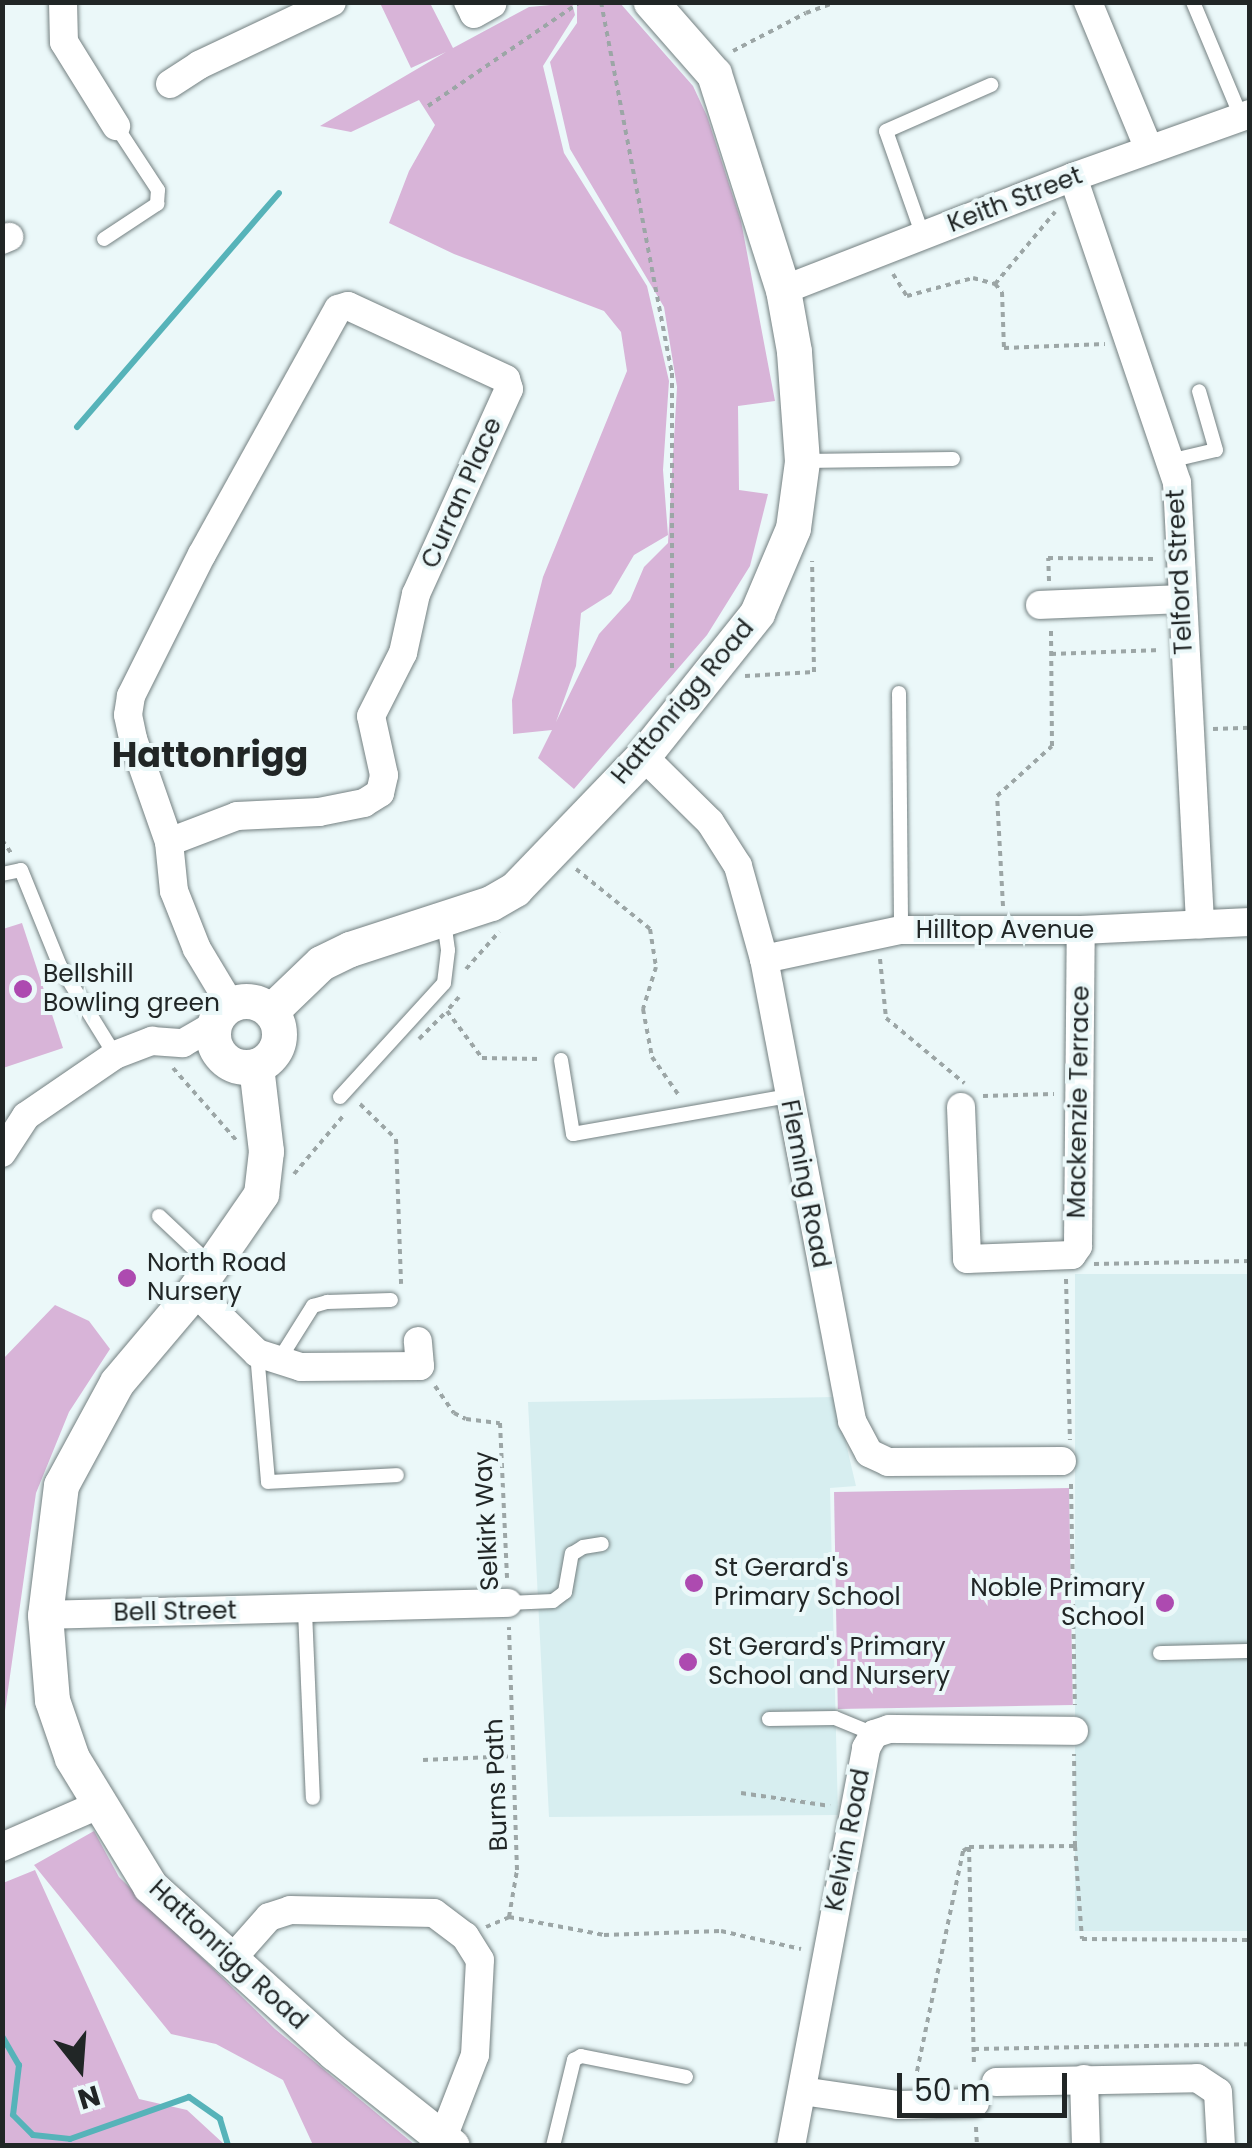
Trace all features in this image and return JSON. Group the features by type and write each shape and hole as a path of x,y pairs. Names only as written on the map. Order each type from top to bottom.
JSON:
{"street":[{"path":"63,2 64,42 116,126"},
{"path":"170,84 299,10 332,2"},
{"name":"Hattonrigg Road","path":"272,1012 321,963 350,949 492,903 515,888 643,756 757,613 793,528 802,461 794,351 783,290 708,66 651,2"},
{"path":"1088,2 1149,149"},
{"name":"Keith Street","path":"783,290 922,236 1076,186 1149,149 1245,116"},
{"name":"Telford Street","path":"1076,186 1177,484 1200,924"},
{"name":"Curran Place","path":"168,842 238,816 319,812 364,803 380,793 384,775 371,716 403,653 416,594 509,389 506,379 348,306 338,309 202,554 130,696 128,715 133,739 168,842 174,890 222,1015"},
{"path":"1045,604 1181,599"},
{"name":"Fleming Road","path":"643,756 723,837 738,866 764,959 852,1421 869,1453 888,1462 1068,1461"},
{"name":"Hilltop Avenue","path":"764,959 889,932 1080,930 1250,922"},
{"name":"Mackenzie Terrace","path":"969,1096 967,1259 1072,1255 1078,1246 1080,930"},
{"path":"2,1154 26,1116 115,1055 152,1041 183,1043 222,1015 247,1000 272,1012 279,1041 274,1052 256,1066 226,1060 213,1040 222,1015"},
{"name":"Hattonrigg Road","path":"256,1066 266,1152 261,1194 203,1279 116,1382 62,1486 44,1615 48,1667 59,1728 98,1805 150,1886 335,2053 447,2143"},
{"path":"203,1279 268,1357 301,1367 419,1353"},
{"name":"Bell Street","path":"44,1615 508,1603"},
{"name":"Kelvin Road","path":"790,2146 866,1748 874,1734 889,1729 1074,1731"},
{"path":"2,1847 98,1805"},
{"path":"231,1960 269,1917 290,1910 434,1913 465,1936 480,1960 475,2056 447,2143"},
{"path":"996,2082 1197,2078 1218,2092 1221,2146"},
{"path":"1084,2080 1086,2146"},
{"path":"802,2090 898,2105 975,2102"}],"lane":[{"path":"1194,2 1245,116"},
{"path":"922,236 886,131 991,85"},
{"path":"104,239 158,204 158,190 116,126"},
{"path":"1169,462 1216,450 1199,391"},
{"path":"802,461 954,460"},
{"path":"889,932 899,693"},
{"path":"2,874 21,870 60,966 115,1055"},
{"path":"343,1094 444,983 448,950 444,921"},
{"path":"561,1060 573,1134 788,1096"},
{"path":"159,1216 203,1279"},
{"path":"390,1300 313,1306 268,1357 268,1482 397,1475"},
{"path":"508,1603 554,1602 565,1592 572,1554 583,1546 602,1544"},
{"path":"306,1611 313,1798"},
{"path":"1160,1653 1250,1651"},
{"path":"769,1719 836,1718 874,1734"},
{"path":"553,2146 574,2060 581,2056 686,2077"}],"path":[{"path":"428,106 580,2"},
{"path":"601,2 672,373 672,720"},
{"path":"708,66 826,2"},
{"path":"806,12 837,2"},
{"path":"995,284 1076,186"},
{"path":"880,252 907,296 973,278 995,284 1002,292 1004,348 1130,343"},
{"path":"1005,931 997,796 1052,746 1051,654 1045,604 1048,558 1180,559"},
{"path":"1051,654 1184,649"},
{"path":"1188,730 1250,728"},
{"path":"552,849 650,929 656,967 643,1009 652,1056 692,1113"},
{"path":"462,973 500,930"},
{"path":"889,932 886,1018 969,1096 1079,1094"},
{"path":"462,984 461,994 448,1011 482,1058 561,1060"},
{"path":"152,1041 264,1171"},
{"path":"343,1094 396,1140 402,1300 390,1300"},
{"path":"1094,1264 1250,1262"},
{"path":"1065,1272 1076,1846 1082,1939 1250,1940"},
{"name":"Selkirk Way","path":"419,1353 454,1412 466,1419 500,1423 508,1603"},
{"name":"Burns Path","path":"508,1603 517,1870 509,1917"},
{"path":"423,1760 513,1756"},
{"path":"740,1792 853,1814"},
{"path":"898,2105 918,2076 963,1851 969,1847 1076,1846"},
{"path":"969,1847 977,2146"},
{"path":"465,1936 509,1917 604,1934 721,1931 825,1954"},
{"path":"974,2049 1250,2044"}],"shaded area":[{"path":"380,3 430,3 453,48 529,7 572,3 575,15 543,66 564,153 647,286 669,381 663,470 668,535 634,555 611,594 581,613 576,666 556,722 599,634 630,600 644,567 668,543 677,387 664,307 570,149 550,62 577,23 577,3 620,3 693,86 707,116 741,221 775,401 738,406 739,490 768,494 750,566 707,635 574,789 538,758 552,730 513,734 512,700 543,577 627,371 621,332 604,311 454,254 389,223 409,171 435,125 419,100 351,132 320,126 446,52 411,68"},
{"name":"Bellshill Bowling green","path":"22,923 63,1048 3,1068 3,929"},
{"name":"Noble Primary School","path":"1075,1274 1249,1274 1249,1931 1075,1931"},
{"path":"55,1305 89,1321 110,1349 69,1412 36,1493 3,1725 3,1359"},
{"name":"St Gerard's Primary School and Nursery","path":"835,1397 856,1486 830,1488 838,1815 549,1817 528,1402"},
{"path":"1069,1488 1073,1705 838,1709 834,1492"},
{"path":"94,1831 119,1877 275,2029 415,2145 313,2145 283,2080 216,2044 171,2034 34,1865"},
{"path":"35,1870 139,2099 187,2110 225,2145 3,2145 3,1883"}],"waterway":[{"path":"77,427 279,193"},
{"path":"2,2036 19,2065 13,2115 33,2135 70,2139 189,2097 220,2119 228,2146"}],"place":[{"name":"Bellshill Bowling green","path":"23,989"},
{"name":"North Road Nursery","path":"127,1278"},
{"name":"St Gerard's Primary School","path":"694,1583"},
{"name":"Noble Primary School","path":"1165,1603"},
{"name":"St Gerard's Primary School and Nursery","path":"688,1662"}],"district":[{"name":"Hattonrigg","path":"210,755"}]}
